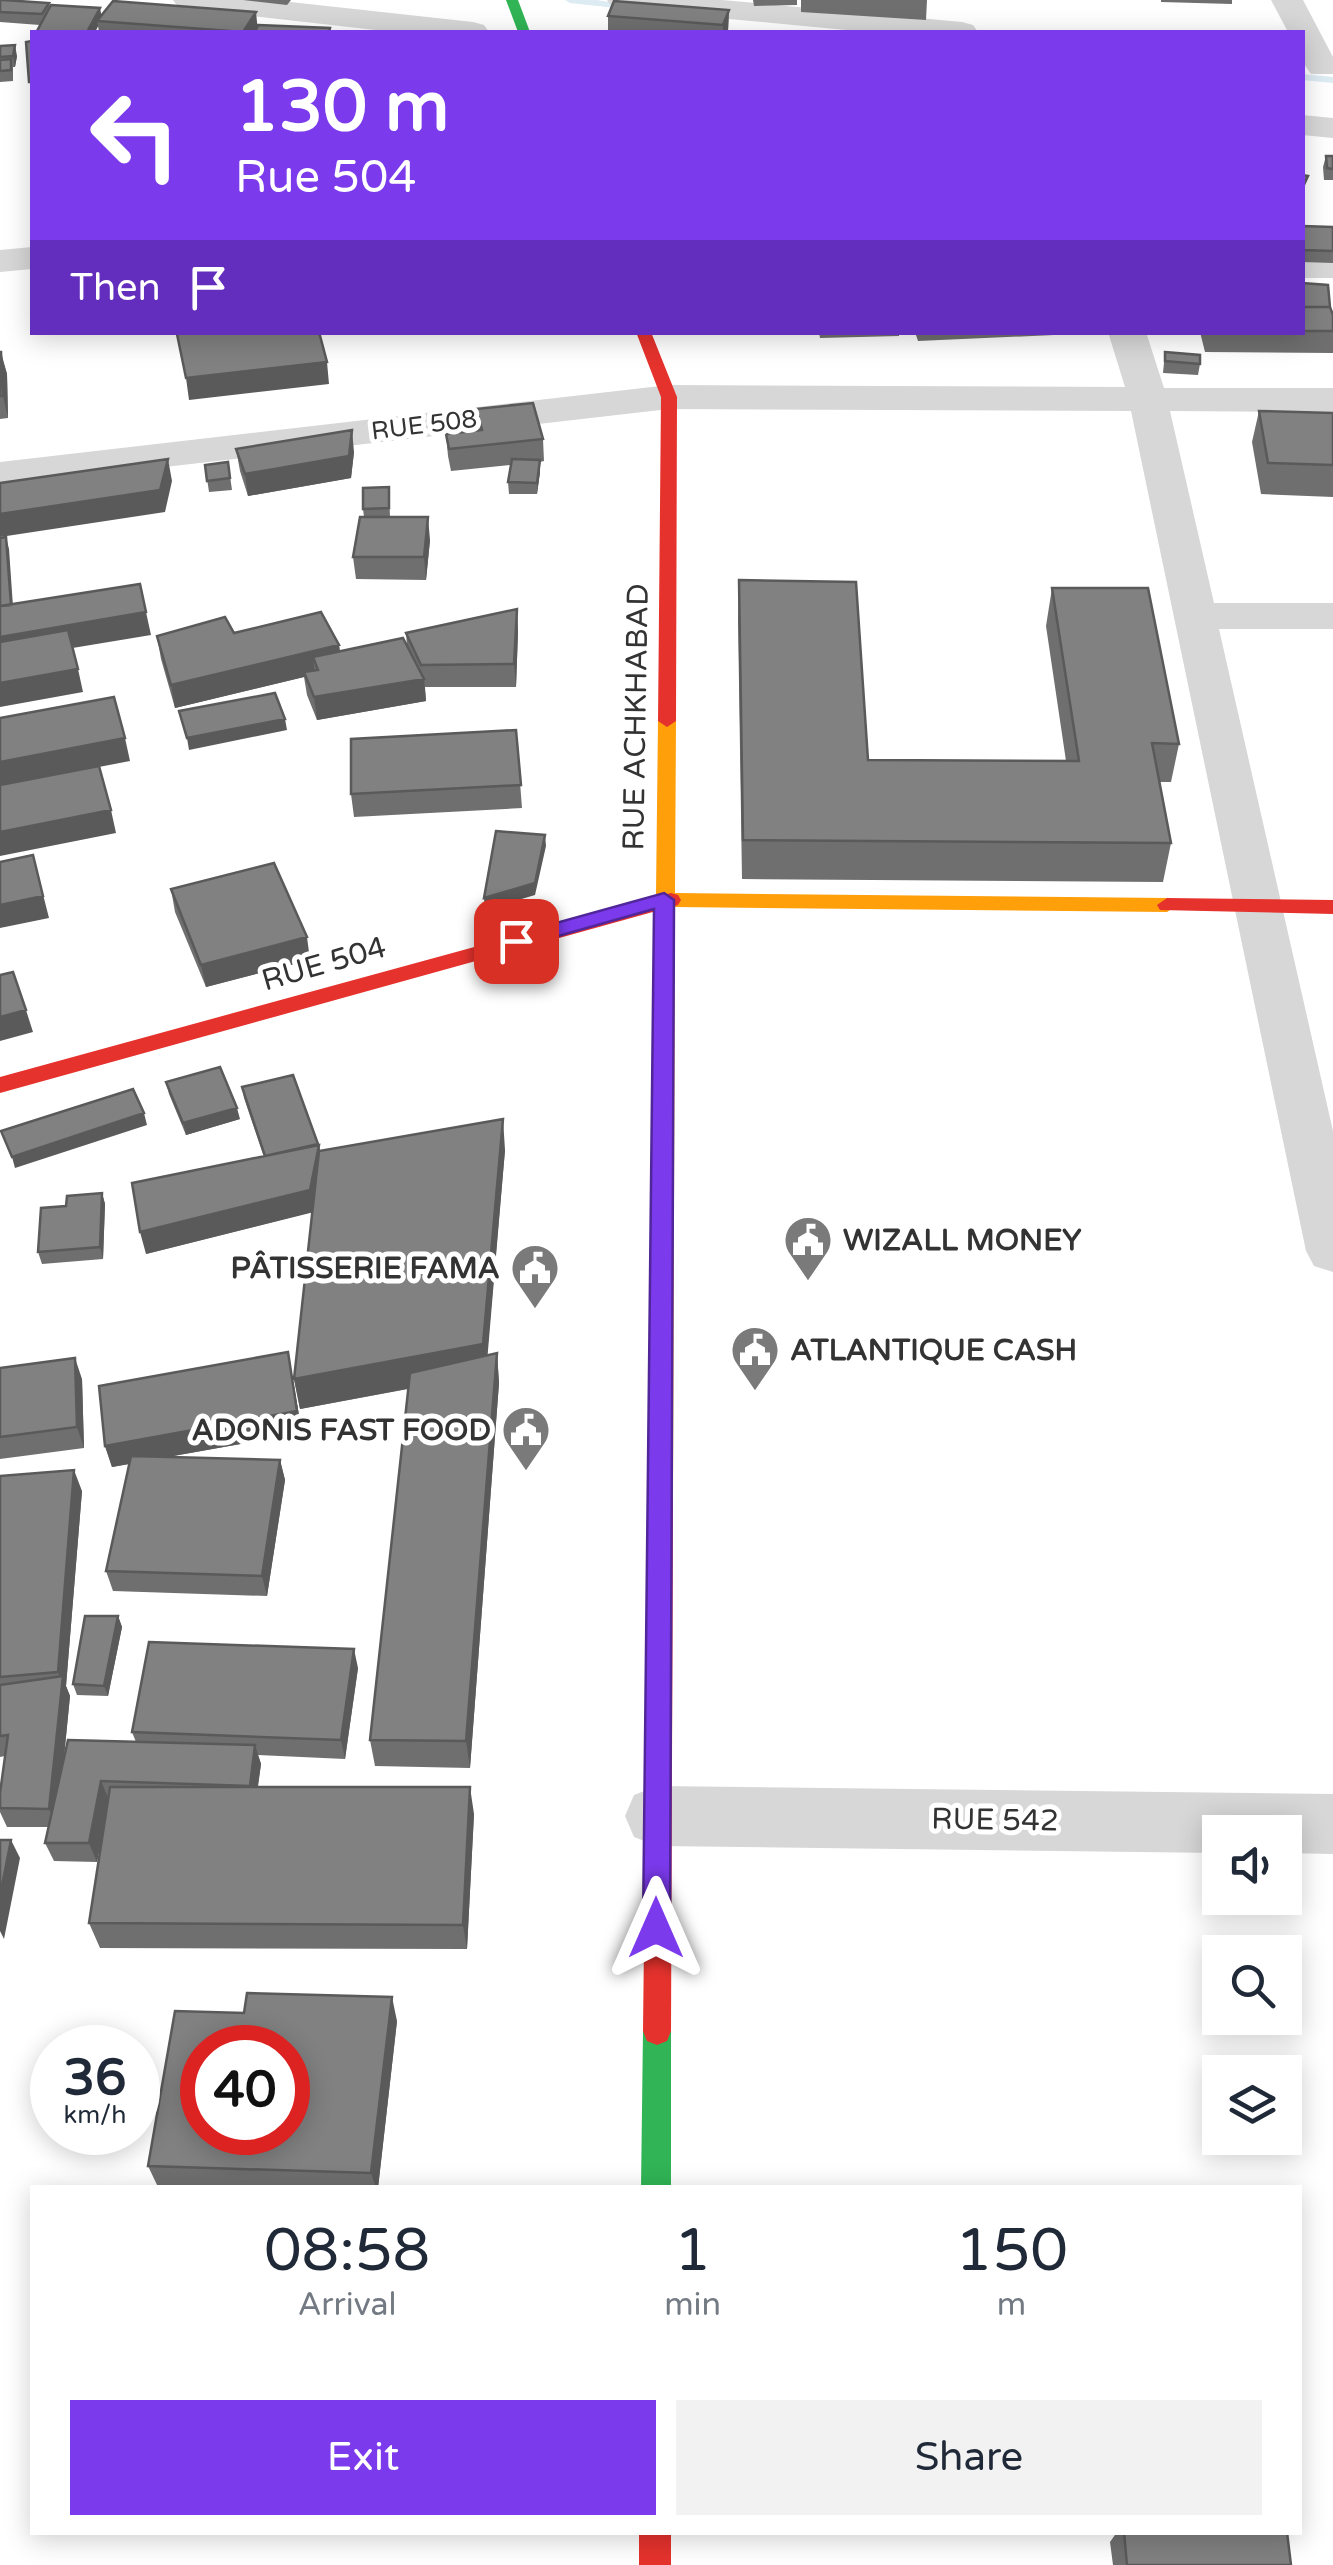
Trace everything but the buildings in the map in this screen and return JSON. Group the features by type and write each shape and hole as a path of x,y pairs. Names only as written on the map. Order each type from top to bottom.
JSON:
{"street":[{"path":"190,0 455,30"},
{"path":"512,0 523,30"},
{"path":"623,0 941,30"},
{"path":"1287,0 1301,30"},
{"path":"1305,38 1319,67"},
{"path":"1305,125 1333,128"},
{"path":"0,260 30,258"},
{"path":"1305,267 1333,267"},
{"name":"RUE ACHKHABAD","path":"644,335 669,397 656,2185"},
{"path":"1128,335 1148,399 1333,1250"},
{"name":"RUE 508","path":"0,474 669,397 1333,400"},
{"path":"1194,616 1333,616"},
{"name":"RUE 504","path":"0,1085 664,900 1333,907"},
{"name":"RUE 542","path":"657,1816 1333,1824"},
{"path":"655,2535 655,2565"}],"waterway":[{"path":"570,0 634,7"},
{"path":"1305,77 1333,80"}],"traffic: fast":[{"path":"512,0 523,30"},
{"path":"656,2185 657,2031"}],"traffic: slow":[{"path":"661,1499 667,721"},
{"path":"671,900 1167,905"}],"traffic: jam":[{"path":"644,335 669,397 667,721"},
{"path":"0,1085 671,900"},
{"path":"1167,905 1333,907"},
{"path":"657,2031 661,1499"},
{"path":"655,2535 655,2565"}],"place":[{"name":"WIZALL MONEY","path":"808,1282"},
{"name":"PÂTISSERIE FAMA","path":"535,1310"},
{"name":"ATLANTIQUE CASH","path":"755,1392"},
{"name":"ADONIS FAST FOOD","path":"526,1472"}],"route":[{"path":"516,941 664,900 656,1928"}]}
